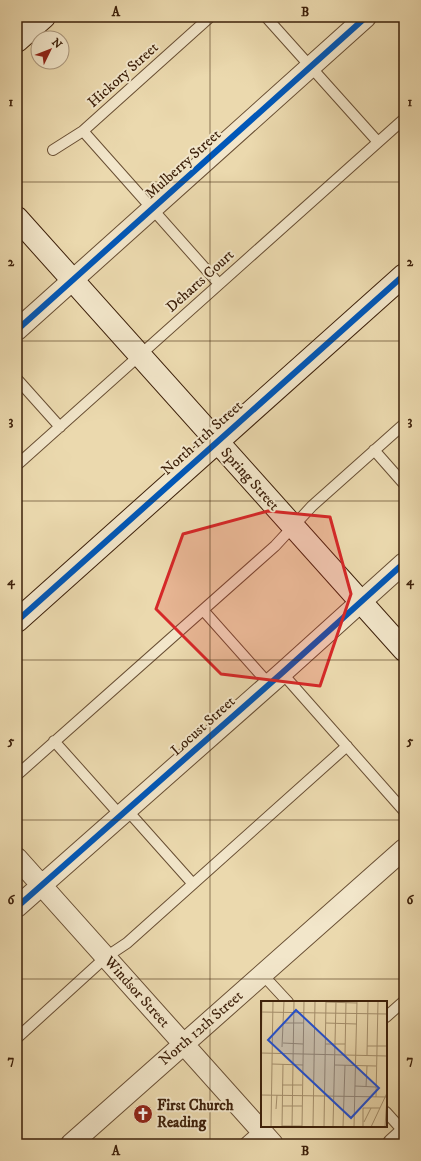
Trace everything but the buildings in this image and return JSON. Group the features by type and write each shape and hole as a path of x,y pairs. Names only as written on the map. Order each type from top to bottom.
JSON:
{"main road":[{"path":"17,41 44,17"},
{"name":"Spring Street","path":"17,218 139,356 404,650"},
{"name":"North 11th Street","path":"17,620 404,275"}],"street":[{"name":"Mulberry Street","path":"17,330 366,17"},
{"name":"Locust Street","path":"17,907 404,563"},
{"name":"North 12th Street","path":"71,1144 404,849"},
{"name":"Windsor Street","path":"17,858 266,1137"},
{"path":"393,1144 404,1133"}],"lane":[{"name":"Hickory Street","path":"53,150 83,131 210,17"},
{"path":"266,17 378,142"},
{"name":"Deharts Court","path":"17,465 404,119"},
{"path":"83,131 219,284"},
{"path":"17,379 60,427"},
{"path":"17,775 275,546 312,506 404,424"},
{"path":"374,450 404,484"},
{"path":"203,610 347,746 404,811"},
{"path":"54,741 193,884"},
{"path":"18,1036 106,957 127,943 347,746"},
{"path":"263,974 287,1001"},
{"path":"387,1016 404,1001"},
{"path":"387,1113 404,1133"},
{"path":"244,1144 266,1137"}],"highlighted area":[{"path":"268,511 330,517 351,594 320,686 221,674 156,609 183,534"}],"cycle path":[{"path":"17,330 366,17"},
{"path":"17,621 404,275"},
{"path":"17,907 404,563"}],"place":[{"name":"First Church Reading","path":"143,1114"}]}
